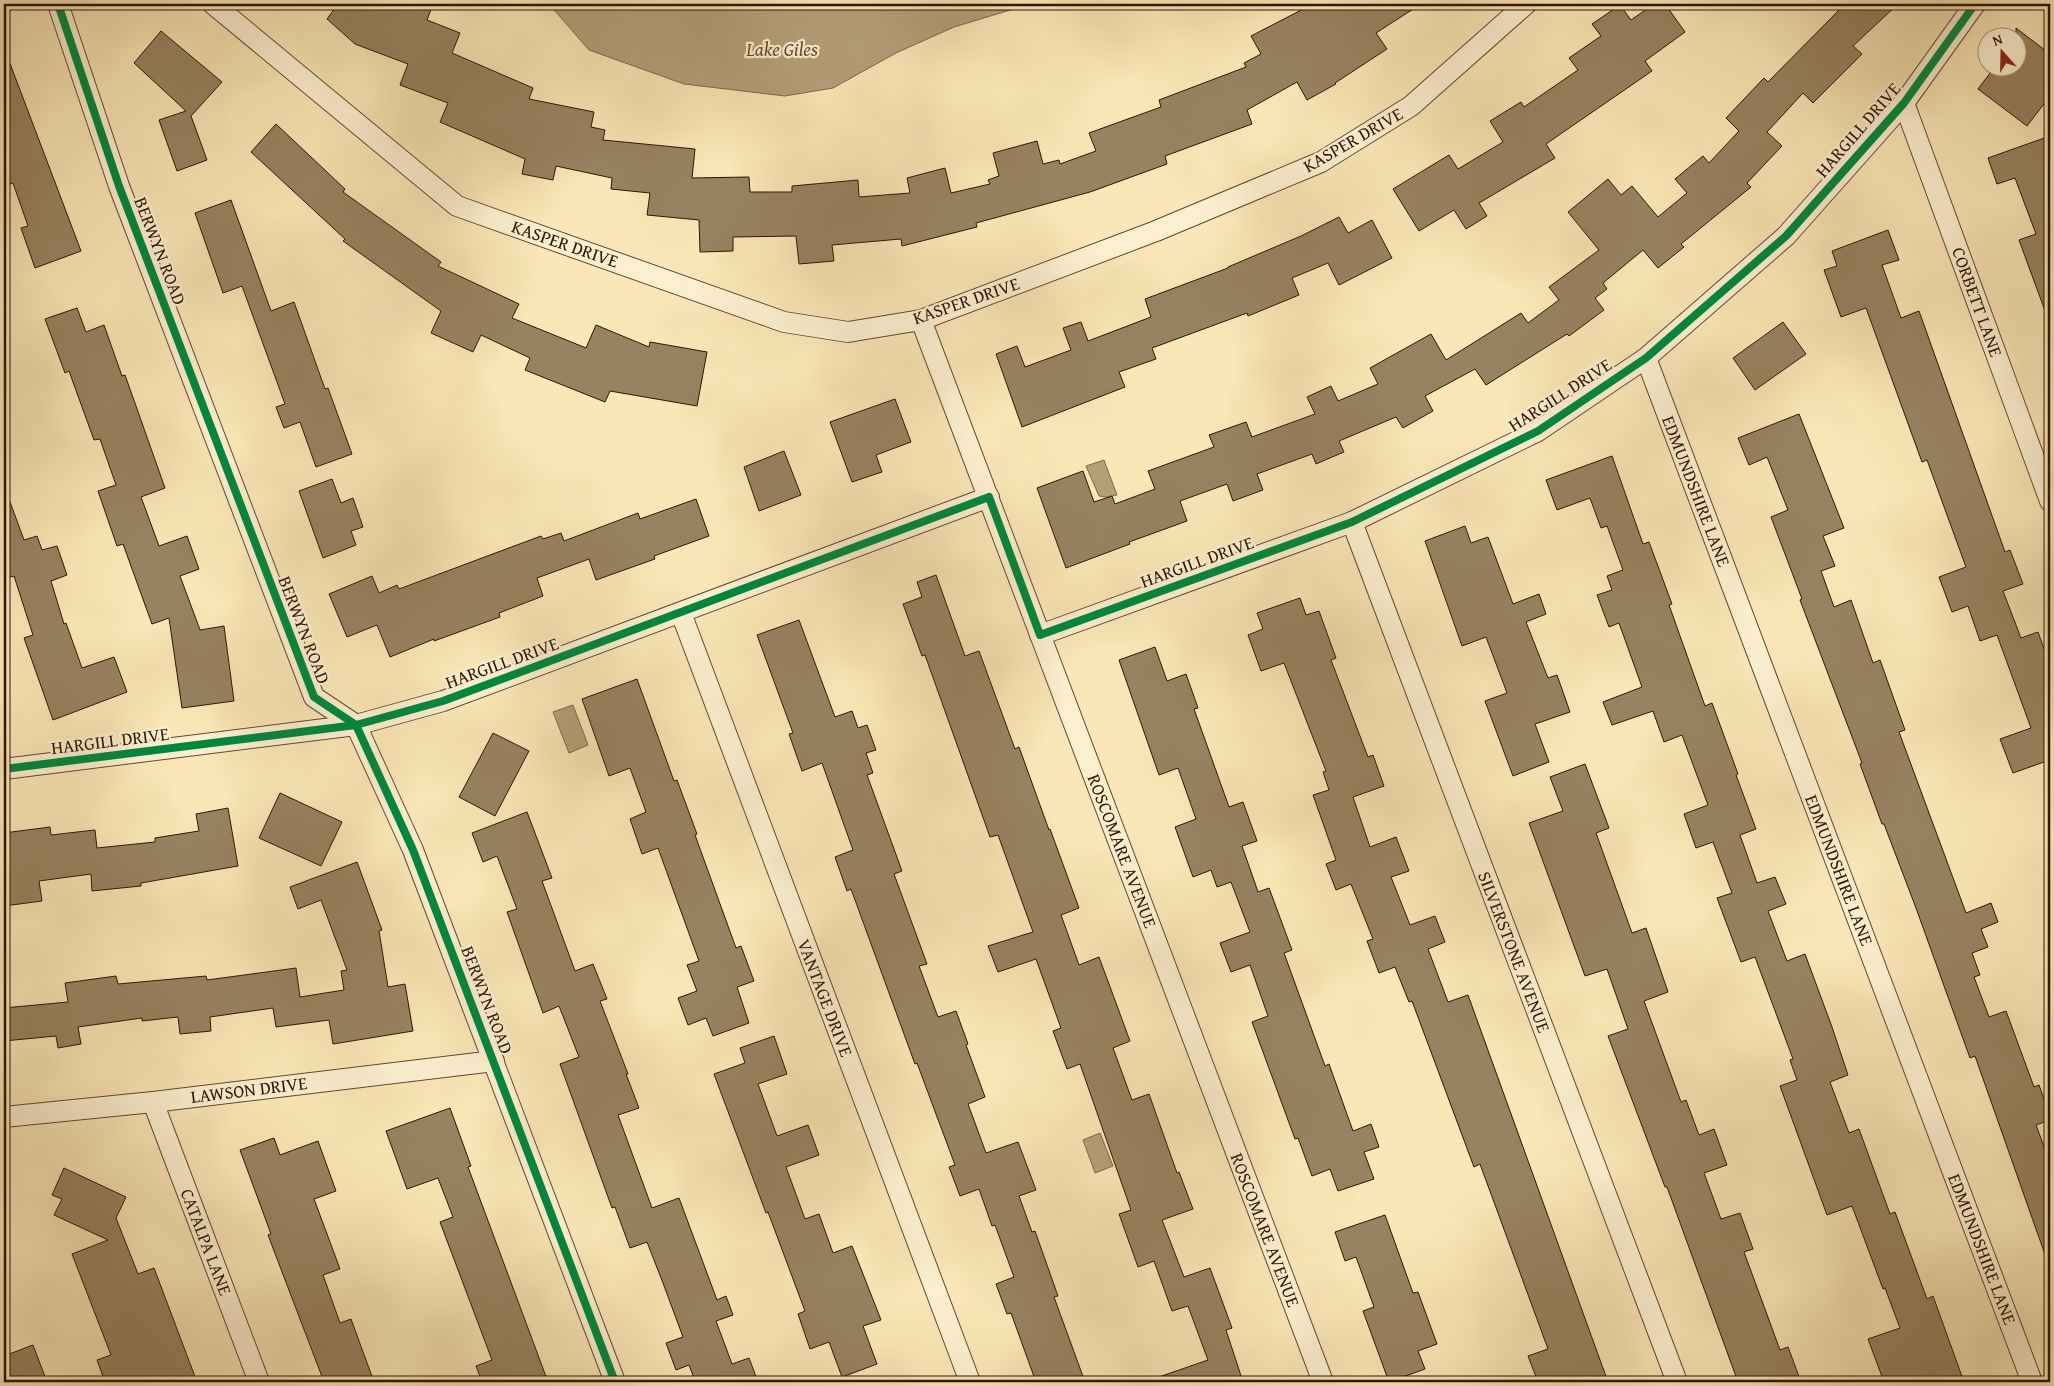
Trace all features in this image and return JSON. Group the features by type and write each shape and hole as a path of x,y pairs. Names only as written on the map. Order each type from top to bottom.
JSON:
{"street":[{"name":"BERWYN ROAD","path":"58,4 119,186 314,697 356,725 413,850 615,1382"},
{"name":"KASPER DRIVE","path":"213,4 457,206 784,322 848,332 921,320 1156,232 1321,162 1411,106 1526,4"},
{"name":"HARGILL DRIVE","path":"1040,635 1352,522 1538,431 1646,358 1786,236 1904,103 1974,4"},
{"name":"CORBETT LANE","path":"1904,103 2050,501"},
{"name":"ROSCOMARE AVENUE","path":"921,320 1323,1382"},
{"name":"EDMUNDSHIRE LANE","path":"1646,358 2032,1382"},
{"name":"HARGILL DRIVE","path":"4,769 356,725 442,701 989,497"},
{"name":"SILVERSTONE AVENUE","path":"1352,522 1677,1382"},
{"name":"VANTAGE DRIVE","path":"681,613 970,1382"},
{"name":"LAWSON DRIVE","path":"4,1117 153,1102 494,1061"},
{"name":"CATALPA LANE","path":"153,1102 259,1382"}],"water":[{"name":"Lake Giles","path":"549,4 1030,4 954,27 896,53 833,88 785,96 684,84 589,50"},
{"path":"1104,460 1117,495 1099,496 1086,466"},
{"path":"573,705 588,745 569,753 553,712"},
{"path":"1100,1133 1113,1166 1095,1173 1083,1140"}],"building":[{"path":"338,4 433,4 427,20 460,33 452,53 533,88 529,99 594,112 591,127 605,130 603,140 695,149 692,178 749,177 750,192 792,192 792,186 858,180 859,197 910,193 907,178 945,168 951,193 990,184 988,180 999,176 993,153 1037,141 1043,164 1059,160 1060,164 1096,151 1089,133 1161,107 1159,100 1246,67 1244,63 1261,54 1251,36 1313,4 1421,4 1376,33 1387,49 1336,84 1307,100 1297,82 1247,110 1252,124 1165,156 1167,164 1090,192 976,223 977,227 902,246 901,239 832,245 834,261 799,264 796,236 733,237 733,251 700,252 699,220 647,215 650,193 611,189 612,178 556,166 553,180 522,174 525,159 440,122 448,103 400,85 408,64 355,44 327,19"},
{"path":"1654,4 1665,4 1685,32 1645,61 1652,71 1546,144 1555,158 1479,203 1487,216 1466,229 1454,210 1419,231 1393,189 1449,155 1458,169 1503,142 1490,121 1521,102 1524,107 1578,70 1569,58 1601,36 1592,24 1620,5 1631,20"},
{"path":"1845,4 1898,4 1853,46 1862,54 1813,103 1803,93 1767,132 1782,146 1747,183 1751,187 1681,244 1684,247 1658,268 1643,250 1603,283 1607,289 1595,298 1604,310 1569,336 1567,334 1486,385 1475,369 1425,396 1433,411 1403,428 1396,417 1339,441 1344,452 1316,464 1312,454 1257,474 1263,490 1233,501 1227,484 1180,501 1187,521 1066,568 1037,488 1083,471 1094,502 1112,496 1115,504 1155,489 1148,471 1214,447 1209,435 1246,422 1252,437 1315,414 1307,397 1331,386 1338,401 1378,384 1370,368 1431,334 1446,360 1521,313 1528,323 1559,300 1549,287 1599,250 1568,212 1608,179 1621,195 1632,186 1658,217 1687,193 1675,179 1703,156 1709,163 1739,131 1726,118 1764,78 1768,82"},
{"path":"161,31 222,82 191,116 207,160 177,171 159,120 186,111 134,63"},
{"path":"2026,36 2050,54 2050,96 2027,126 1978,89 1986,78 2026,78"},
{"path":"6,53 81,251 35,268 21,228 28,226 13,183 4,186 4,54"},
{"path":"276,124 345,189 343,192 441,262 438,266 519,304 512,318 586,348 596,325 649,347 650,342 707,352 697,406 610,391 605,402 525,370 530,358 481,335 473,352 431,333 441,311 343,241 345,239 251,152"},
{"path":"2050,136 2050,319 2048,319 2019,240 2036,234 2015,178 1997,184 1988,158"},
{"path":"231,200 271,311 294,302 325,389 328,388 352,454 316,467 300,422 284,428 276,407 285,404 242,286 223,293 195,213"},
{"path":"1339,217 1348,233 1372,220 1392,258 1339,285 1328,263 1292,278 1299,295 1248,316 1247,313 1152,348 1156,359 1119,372 1125,387 1022,427 996,354 1017,346 1025,367 1071,350 1063,328 1081,322 1088,341 1151,317 1145,299 1228,268"},
{"path":"1888,230 1899,260 1882,265 1901,318 1919,311 2005,552 2010,550 2023,584 2003,591 2021,638 2038,632 2050,666 2050,773 2048,773 2044,762 2013,773 2000,739 2031,728 1997,635 1980,641 1968,606 1952,612 1939,577 1966,567 1927,460 1922,462 1866,308 1841,317 1824,270 1837,266 1832,251"},
{"path":"77,308 86,332 104,325 122,376 125,375 165,488 141,497 159,546 187,536 199,569 180,576 200,630 224,626 234,701 182,708 169,618 152,624 123,544 117,546 98,491 116,485 100,439 94,440 69,371 65,373 45,319"},
{"path":"1783,322 1806,354 1755,390 1733,358"},
{"path":"895,399 911,442 876,455 882,472 852,482 830,422"},
{"path":"1799,414 1844,528 1823,536 1835,566 1821,571 1834,607 1851,600 1873,663 1880,660 1905,730 1899,732 1966,913 1991,903 1998,922 1981,929 1988,947 1972,953 1980,975 1974,977 1989,1017 2006,1011 2034,1087 2039,1085 2050,1116 2050,1120 2036,1125 2050,1163 2050,1262 2048,1263 1975,1056 1970,1058 1916,908 1884,824 1882,824 1860,764 1862,763 1800,600 1802,599 1771,517 1788,510 1767,457 1749,465 1738,438"},
{"path":"784,451 801,495 759,511 744,467"},
{"path":"1612,456 1643,544 1649,542 1672,604 1669,605 1705,706 1712,703 1738,774 1736,775 1756,829 1740,835 1757,883 1775,877 1786,904 1768,911 1787,961 1805,954 1832,1027 1848,1075 1830,1082 1849,1133 1859,1129 1890,1214 1895,1212 1927,1299 1933,1296 1964,1382 1884,1382 1868,1339 1900,1328 1885,1288 1883,1289 1852,1206 1827,1215 1780,1086 1797,1080 1790,1060 1793,1059 1755,957 1741,962 1717,898 1732,893 1713,842 1696,848 1684,814 1708,805 1682,735 1664,742 1653,711 1612,725 1603,702 1642,687 1619,623 1609,627 1597,595 1612,590 1607,576 1623,570 1607,526 1601,528 1590,498 1557,510 1546,480"},
{"path":"332,479 341,503 353,498 363,527 351,531 356,545 323,558 299,491"},
{"path":"4,491 6,491 24,540 37,536 42,550 57,546 67,575 51,581 64,624 66,623 82,668 114,657 127,692 53,720 24,638 33,635 14,576 4,579"},
{"path":"696,499 709,536 654,556 655,559 596,580 589,559 537,578 543,596 499,613 500,617 434,641 434,639 390,657 377,625 347,637 329,594 372,576 379,593 397,585 399,589 541,536 543,539 561,533 564,541 638,513 640,519"},
{"path":"1465,526 1471,543 1488,537 1513,604 1539,594 1546,614 1526,622 1548,678 1557,675 1570,712 1535,724 1549,762 1513,776 1485,701 1507,693 1486,637 1462,646 1425,541"},
{"path":"936,575 965,656 979,651 1015,749 1019,747 1079,908 1061,915 1079,965 1099,957 1130,1041 1113,1048 1132,1100 1149,1094 1177,1173 1179,1172 1193,1209 1162,1220 1184,1277 1210,1268 1232,1328 1226,1330 1243,1382 1153,1382 1153,1379 1208,1360 1188,1306 1172,1311 1154,1261 1138,1267 1119,1214 1131,1210 1080,1064 1067,1069 1053,1031 1061,1028 1036,959 998,972 988,946 1033,932 998,835 990,837 925,655 922,656 903,604 922,597 917,582"},
{"path":"1300,598 1306,615 1319,611 1336,658 1331,660 1368,757 1373,755 1384,786 1353,797 1370,847 1396,837 1409,871 1391,877 1410,925 1435,916 1445,942 1428,949 1448,1002 1468,995 1608,1382 1538,1382 1528,1356 1548,1349 1480,1164 1474,1167 1412,1001 1409,1002 1395,967 1379,973 1367,941 1373,939 1351,884 1336,890 1326,864 1336,860 1313,795 1329,790 1323,772 1326,771 1284,663 1261,671 1248,635 1263,629 1257,613"},
{"path":"799,620 835,717 852,711 858,728 867,725 876,750 866,753 873,773 867,775 902,871 894,874 927,964 919,966 938,1017 956,1011 968,1044 966,1045 985,1097 968,1104 986,1153 1018,1142 1036,1190 1019,1196 1032,1232 1035,1231 1058,1296 1054,1297 1085,1382 1036,1382 1011,1313 1007,1314 996,1284 1014,1277 995,1225 992,1226 979,1189 960,1196 949,1167 955,1165 917,1063 915,1064 851,889 847,891 835,857 853,850 822,763 802,771 789,734 793,733 757,635"},
{"path":"1155,647 1167,681 1186,674 1198,708 1194,709 1229,807 1243,802 1257,841 1242,846 1258,892 1269,888 1292,950 1284,953 1325,1066 1329,1064 1353,1131 1371,1124 1379,1147 1364,1152 1374,1179 1338,1191 1330,1169 1312,1176 1298,1138 1295,1139 1252,1022 1268,1016 1250,965 1231,972 1220,943 1250,932 1231,882 1217,887 1211,870 1193,877 1175,827 1196,819 1178,768 1159,775 1119,660"},
{"path":"637,679 674,781 677,780 697,834 695,835 736,948 741,946 754,981 737,987 749,1023 713,1036 706,1018 688,1025 678,998 697,991 687,965 699,961 658,848 642,854 630,819 646,812 630,768 609,776 582,699"},
{"path":"493,733 529,751 495,816 459,797"},
{"path":"1585,764 1609,828 1596,833 1632,933 1646,928 1668,992 1644,1001 1681,1102 1686,1100 1699,1135 1714,1129 1727,1165 1704,1173 1721,1219 1740,1213 1753,1249 1744,1252 1780,1350 1788,1347 1801,1382 1738,1382 1667,1187 1665,1187 1608,1036 1628,1029 1607,969 1585,976 1529,823 1563,811 1550,777"},
{"path":"280,793 342,822 321,866 259,838"},
{"path":"228,808 238,866 141,883 141,886 92,891 91,874 39,881 42,901 4,906 4,833 50,827 51,835 95,830 97,848 155,842 155,838 199,831 196,814"},
{"path":"527,812 552,878 542,881 575,971 593,964 607,999 600,1001 639,1108 618,1115 652,1208 679,1198 717,1300 726,1296 733,1315 716,1321 732,1364 749,1358 758,1382 689,1382 688,1380 694,1378 689,1365 676,1370 666,1343 683,1337 663,1283 647,1242 630,1248 615,1207 612,1208 560,1064 579,1057 559,1006 543,1013 507,912 517,909 497,856 483,862 472,833"},
{"path":"357,862 382,930 379,931 388,987 405,984 413,1031 333,1044 329,1020 276,1027 273,1008 210,1017 211,1031 180,1034 178,1017 142,1021 142,1018 78,1027 81,1044 58,1048 56,1036 4,1041 4,1008 68,1002 65,983 116,976 118,984 206,976 207,980 296,968 300,997 344,990 341,971 347,970 321,900 298,909 290,887"},
{"path":"774,1036 787,1074 758,1084 777,1136 808,1125 819,1155 786,1167 805,1219 819,1214 833,1253 852,1246 881,1320 863,1326 877,1364 842,1377 829,1342 810,1349 798,1314 805,1311 714,1074 745,1063 740,1048"},
{"path":"450,1108 471,1166 468,1167 548,1382 482,1382 476,1366 492,1360 440,1222 453,1217 438,1178 407,1189 386,1131"},
{"path":"274,1138 280,1155 318,1141 336,1191 314,1199 340,1269 323,1275 340,1323 351,1319 374,1382 324,1382 268,1235 271,1234 240,1150"},
{"path":"64,1168 126,1197 116,1218 138,1274 154,1268 197,1382 105,1382 97,1360 111,1355 72,1254 108,1240 54,1215 62,1199 52,1195"},
{"path":"1385,1215 1413,1293 1418,1292 1437,1344 1418,1351 1425,1369 1389,1382 1363,1311 1374,1307 1356,1257 1345,1261 1335,1232"},
{"path":"33,1345 47,1382 4,1382 4,1356"}],"cycle path":[{"path":"58,4 119,186 314,697 356,725 413,850 615,1382"},
{"path":"4,769 356,725 443,701 989,497 1040,635 1352,522 1538,431 1646,358 1786,236 1904,103 1975,4"}]}
